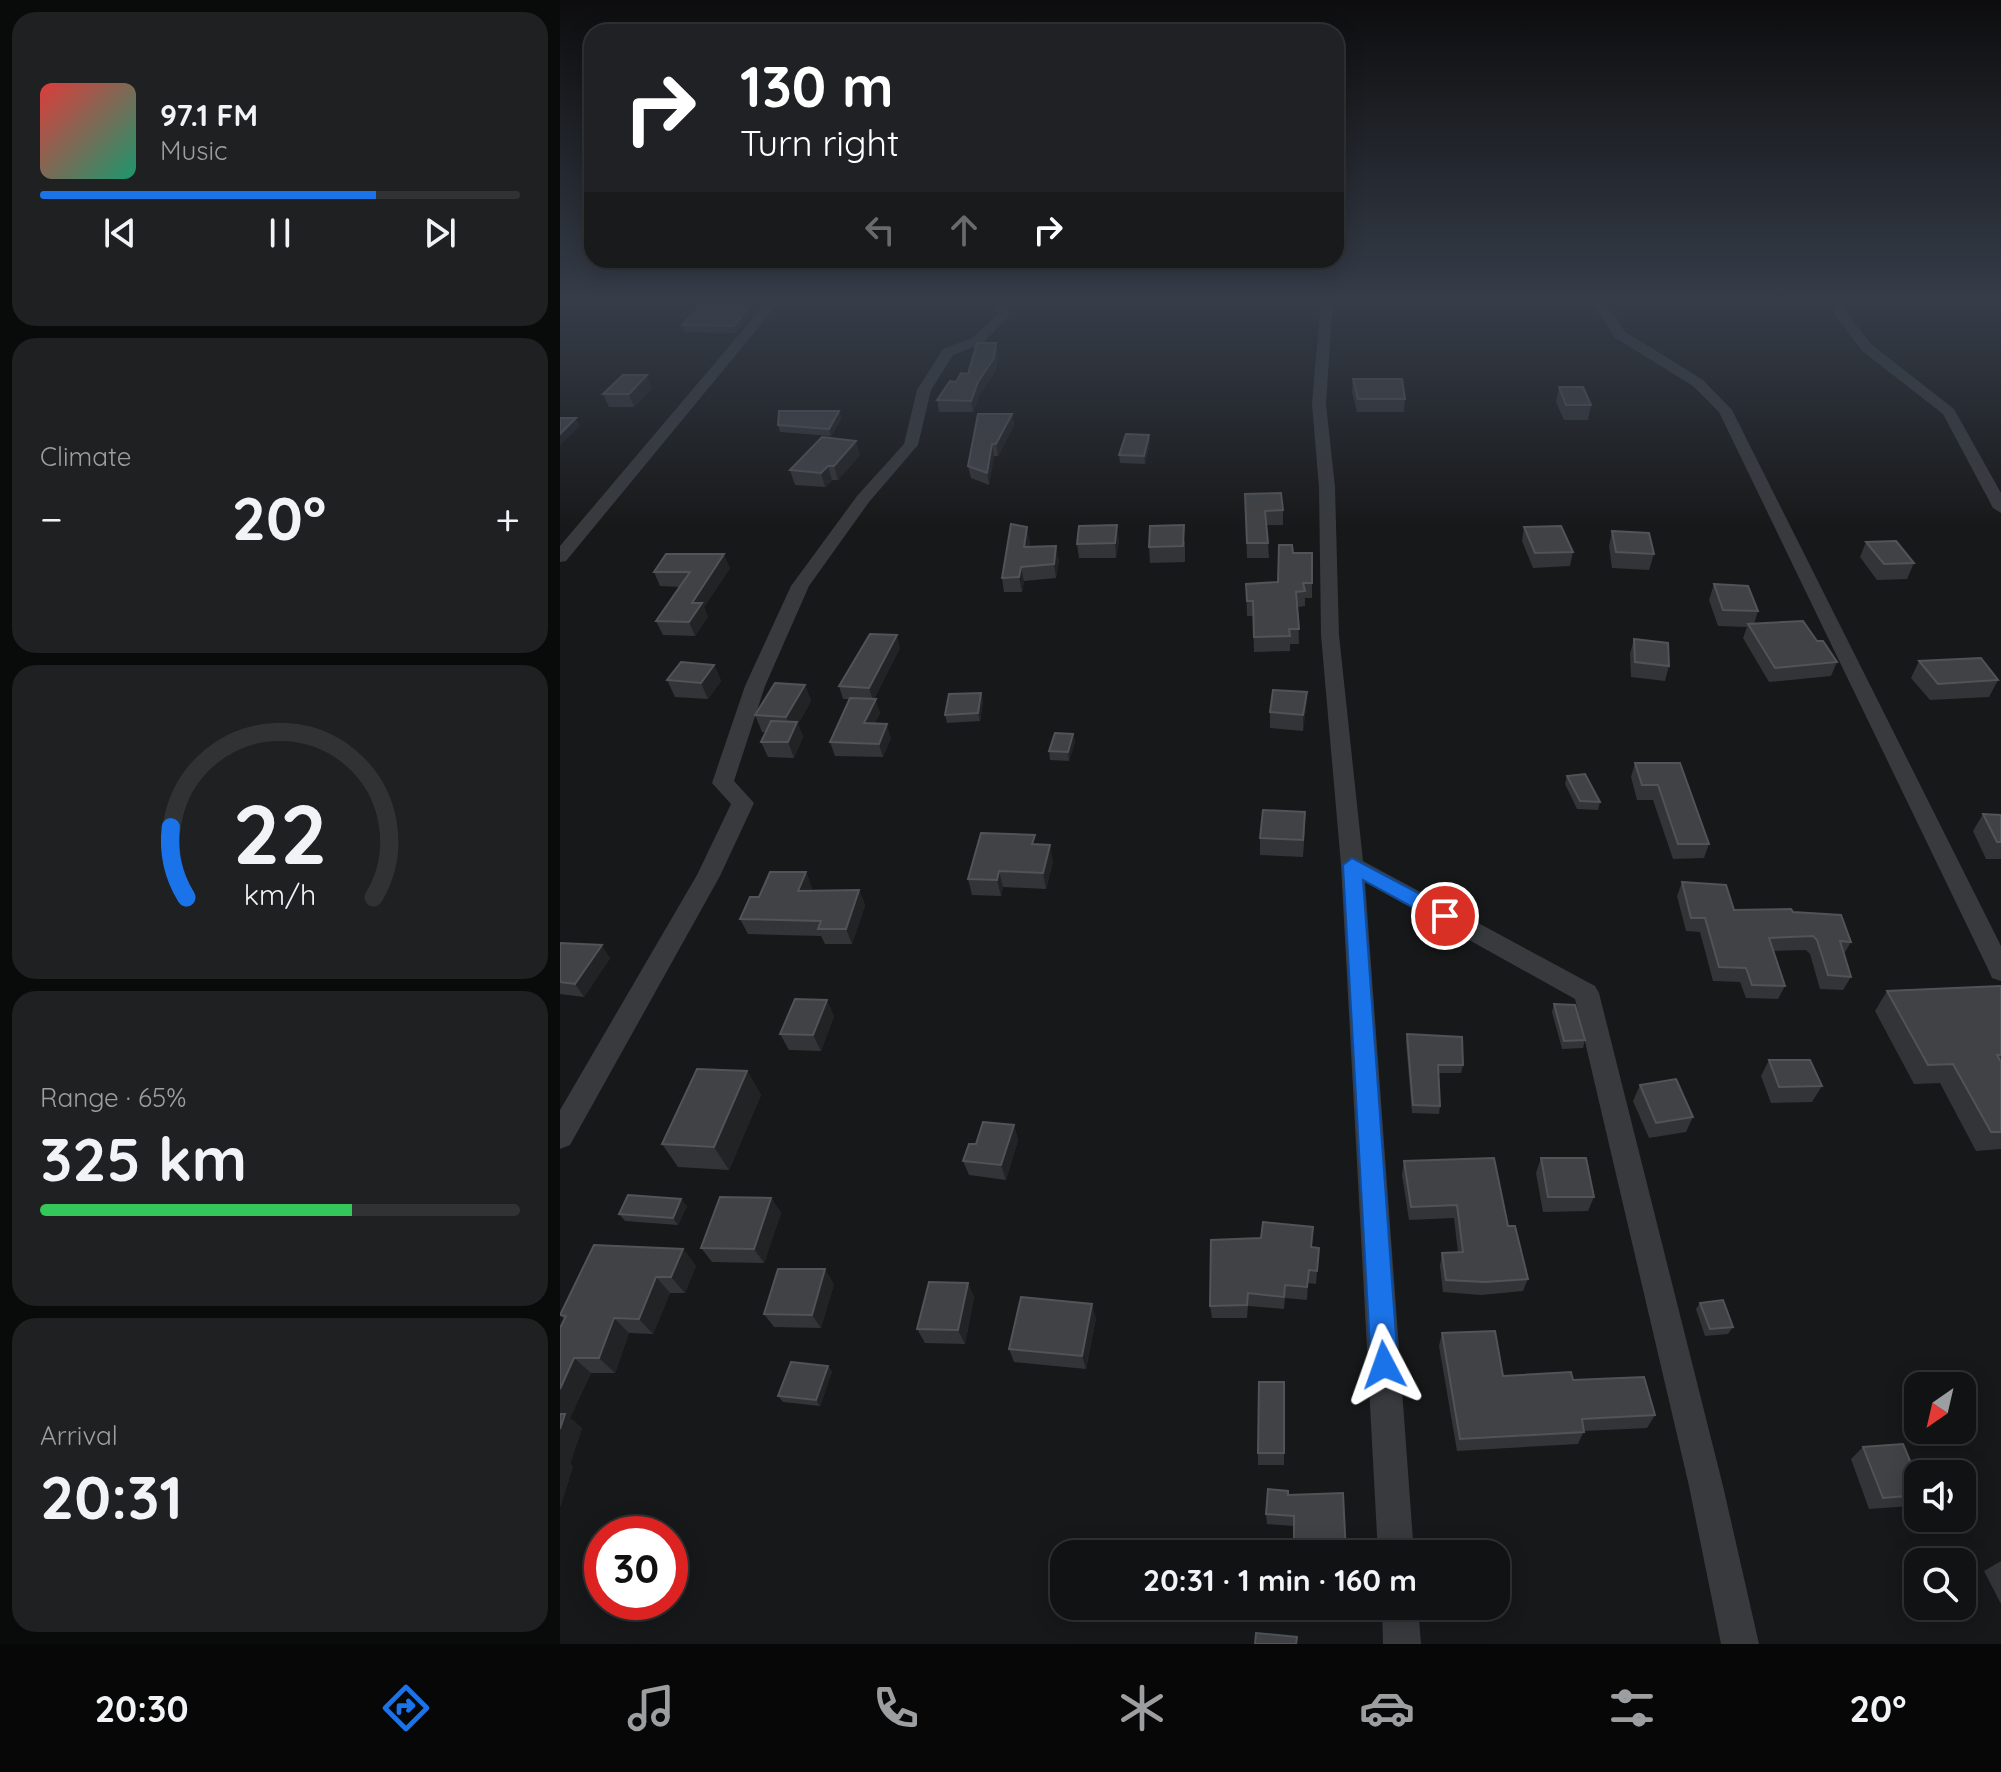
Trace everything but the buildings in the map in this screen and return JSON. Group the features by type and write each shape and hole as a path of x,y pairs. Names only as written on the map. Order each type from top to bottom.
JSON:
{"street":[{"path":"560,557 712,376"},
{"path":"560,1136 708,876 743,803 723,783 755,686 800,586 863,499 911,445 924,390 933,376"},
{"path":"1321,376 1319,404 1327,487 1330,635 1352,865 1395,1540"},
{"path":"1686,376 1725,410 2001,971"},
{"path":"1903,376 1949,412 2001,508"},
{"path":"1352,865 1586,993 1706,1486 1740,1644"},
{"path":"1401,1620 1402,1644"}],"route":[{"path":"1384,1365 1352,865 1445,916"}]}
